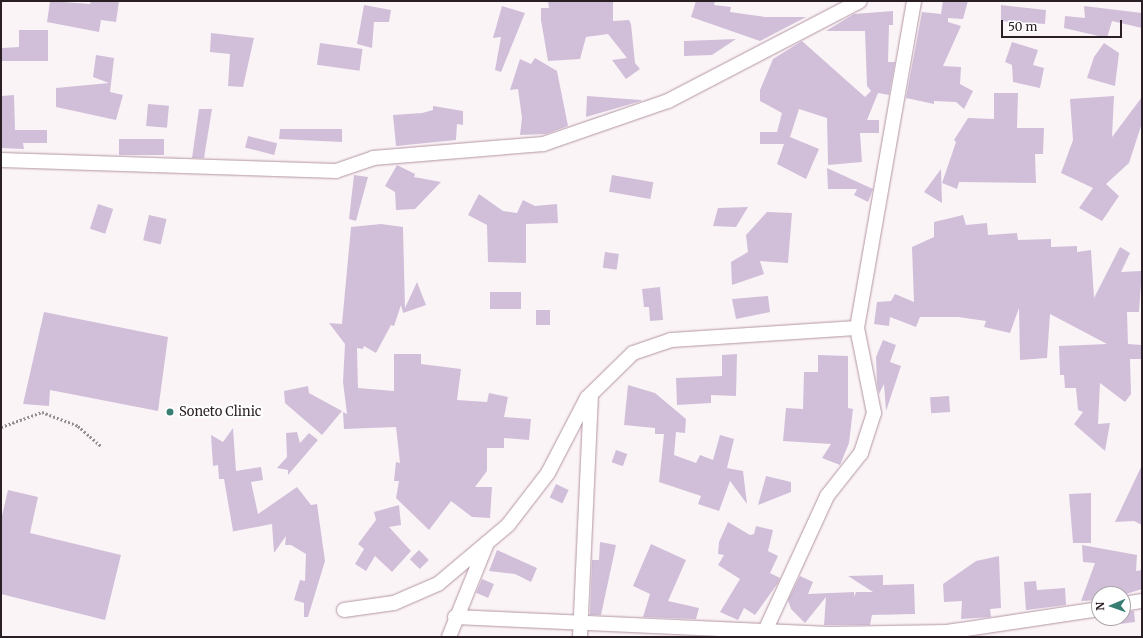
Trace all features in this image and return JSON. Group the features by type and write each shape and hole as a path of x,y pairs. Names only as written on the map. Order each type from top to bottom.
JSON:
{"street":[{"path":"1,160 336,171 373,158 543,144 668,101 860,1"},
{"path":"768,634 827,496 861,453 874,413 857,328 914,1"},
{"path":"344,610 394,603 438,584 488,539 508,525 548,473 591,394 633,353 671,340 857,328"},
{"path":"580,637 591,394"},
{"path":"449,637 455,616 488,539"},
{"path":"1131,603 1142,601"},
{"path":"455,616 581,622 768,634 947,632 1091,610"}],"path":[{"path":"1,427 42,412 78,426 102,447"}],"building":[{"path":"50,1 90,4 91,1 119,1 116,22 101,20 99,32 47,22"},
{"path":"548,1 613,1 613,21 629,20 631,24 635,63 640,69 626,79 612,60 627,58 608,34 586,37 580,59 548,61 541,20 541,8 549,8"},
{"path":"696,1 715,1 714,5 731,7 730,12 765,17 806,17 760,41 691,17"},
{"path":"943,1 968,1 963,19 948,18 948,22 961,26 943,66 961,67 960,84 973,91 964,109 956,102 934,101 934,104 906,98 922,12 941,14"},
{"path":"364,5 391,10 389,22 374,22 372,48 357,44"},
{"path":"1001,5 1046,10 1045,24 1001,21"},
{"path":"502,6 525,13 501,72 495,70 501,37 493,38"},
{"path":"1084,6 1142,13 1142,28 1112,21 1107,38 1064,28 1065,16 1085,18"},
{"path":"893,11 893,25 889,25 888,62 895,62 889,95 878,93 867,120 879,120 879,133 860,133 862,162 828,165 827,118 799,109 790,137 819,149 806,179 777,164 784,144 760,144 760,132 777,132 782,113 760,101 760,90 773,59 802,41 865,97 871,91 867,86 865,31 826,31 854,14"},
{"path":"19,30 48,30 48,61 2,61 2,48 19,47"},
{"path":"211,33 254,38 243,87 228,86 230,54 210,52"},
{"path":"736,39 712,55 684,56 684,41"},
{"path":"1012,42 1038,50 1033,65 1044,68 1040,88 1013,82 1012,65 1005,62"},
{"path":"320,43 363,49 360,71 317,65"},
{"path":"1104,43 1119,53 1115,86 1087,78 1094,57"},
{"path":"96,55 114,58 110,92 123,95 116,120 56,107 56,88 109,83 93,77"},
{"path":"535,58 557,71 568,126 546,134 520,135 522,118 518,89 510,90 520,59 531,64"},
{"path":"994,93 1018,93 1017,128 1044,128 1043,154 1035,154 1036,183 959,182 957,189 942,183 956,142 954,140 968,118 994,119"},
{"path":"14,95 15,130 47,130 47,143 23,143 24,149 1,148 1,96"},
{"path":"587,96 641,100 641,101 586,117"},
{"path":"1114,96 1112,137 1142,97 1142,123 1129,163 1106,184 1119,196 1102,221 1079,208 1093,188 1061,173 1073,140 1070,99"},
{"path":"148,104 169,106 167,128 146,126"},
{"path":"433,106 463,111 463,125 457,124 456,140 396,146 393,115 422,113 433,110"},
{"path":"199,109 212,109 204,158 192,158"},
{"path":"280,129 342,129 342,142 279,139"},
{"path":"248,136 277,143 274,155 245,148"},
{"path":"119,139 164,139 164,155 119,155"},
{"path":"397,165 415,174 414,177 441,182 415,209 396,210 395,192 385,186"},
{"path":"827,168 873,189 868,202 854,195 857,189 828,189"},
{"path":"941,169 942,203 924,192"},
{"path":"354,175 368,177 356,221 349,219"},
{"path":"612,175 653,182 650,199 609,192"},
{"path":"479,194 503,211 517,213 523,200 535,206 557,204 558,223 526,224 526,263 488,262 487,225 468,215"},
{"path":"98,204 113,209 105,234 90,229"},
{"path":"748,207 736,227 713,226 718,208"},
{"path":"767,212 792,213 788,263 760,261 764,274 732,285 731,262 748,252 746,235"},
{"path":"149,215 167,219 161,244 143,240"},
{"path":"963,215 966,225 987,223 988,235 1017,233 1018,240 1051,239 1051,247 1077,246 1077,252 1091,250 1094,298 1120,247 1130,253 1121,272 1141,271 1139,312 1127,312 1128,344 1142,345 1142,359 1130,359 1131,394 1125,402 1100,383 1098,424 1110,423 1105,451 1074,424 1083,412 1078,410 1076,388 1065,388 1064,375 1060,375 1059,346 1107,344 1050,314 1047,358 1020,360 1019,308 1010,333 984,327 986,321 958,317 920,317 916,327 890,317 889,326 874,324 877,302 891,301 895,294 914,302 912,247 934,237 934,222"},
{"path":"381,224 403,227 405,308 417,282 426,305 403,313 401,305 394,326 391,325 376,353 364,346 363,349 357,348 358,388 394,391 394,354 421,354 421,364 461,369 457,400 487,402 489,393 508,397 504,417 531,419 529,440 504,438 504,448 487,448 487,471 475,487 492,487 490,518 472,517 451,501 429,530 396,498 399,481 394,481 396,462 400,463 396,427 344,429 343,412 347,414 343,382 345,344 329,323 342,324 351,227"},
{"path":"605,252 619,254 617,270 603,268"},
{"path":"660,287 663,320 650,321 649,307 644,307 642,289"},
{"path":"490,292 521,292 521,309 490,309"},
{"path":"768,296 770,312 736,319 732,299"},
{"path":"536,310 550,310 550,325 536,325"},
{"path":"44,312 168,337 158,411 50,390 49,406 23,404"},
{"path":"883,340 896,345 890,362 901,366 886,411 884,384 879,394 877,384 876,357"},
{"path":"737,354 736,396 711,395 711,403 677,405 676,378 722,376 722,355"},
{"path":"818,355 848,356 848,408 853,409 849,443 840,465 822,458 831,444 783,441 786,408 803,409 804,372 818,372"},
{"path":"628,385 655,393 686,419 685,433 676,432 674,455 696,463 700,455 713,460 720,435 734,439 727,468 743,471 747,504 730,481 719,511 698,504 701,496 659,482 664,434 655,434 655,428 624,425"},
{"path":"308,386 309,393 342,411 322,435 285,403 284,391"},
{"path":"949,396 950,412 931,413 930,397"},
{"path":"233,428 236,471 261,467 263,480 251,482 258,514 297,487 311,505 317,504 325,561 308,617 304,617 304,603 294,600 300,580 305,581 306,554 291,545 285,545 286,536 274,553 272,524 230,532 233,531 224,479 219,479 218,465 213,466 211,435 223,442"},
{"path":"297,432 300,443 309,433 318,440 288,475 288,470 277,468 287,457 286,433"},
{"path":"616,450 627,454 623,466 612,462"},
{"path":"1142,465 1142,525 1134,521 1115,522"},
{"path":"766,476 791,482 791,492 758,505"},
{"path":"556,484 569,490 562,504 550,498"},
{"path":"8,490 38,497 30,533 121,555 105,620 1,594 1,520"},
{"path":"1091,493 1091,543 1073,543 1069,494"},
{"path":"399,505 401,525 389,527 411,551 392,572 375,556 366,571 355,564 364,549 358,544 376,520 374,512"},
{"path":"728,522 750,535 754,534 756,526 773,530 768,551 778,556 770,573 780,578 778,583 755,615 744,608 738,620 720,612 740,579 718,565 724,555 718,554 719,542"},
{"path":"600,542 616,545 601,615 590,615 592,560 599,560"},
{"path":"651,544 686,560 668,601 699,608 696,619 643,617 650,594 633,586"},
{"path":"1082,545 1137,555 1136,571 1142,570 1142,589 1131,592 1131,586 1091,586 1091,600 1081,601 1095,563 1083,562"},
{"path":"419,550 429,560 420,569 410,559"},
{"path":"497,550 537,568 531,582 515,574 489,571"},
{"path":"999,556 1001,608 990,609 991,617 961,619 962,601 944,602 943,584 976,561"},
{"path":"883,575 883,585 914,584 915,614 872,615 870,625 824,625 826,597 805,623 791,609 788,600 800,576 813,582 808,594 854,592 854,597 856,592 873,592 848,576"},
{"path":"482,579 494,584 488,598 476,593"},
{"path":"1036,581 1037,590 1065,588 1066,605 1026,610 1024,582"},
{"path":"1131,611 1134,611 1135,622 1131,623"}],"place":[{"name":"Soneto Clinic","path":"170,412"}]}
